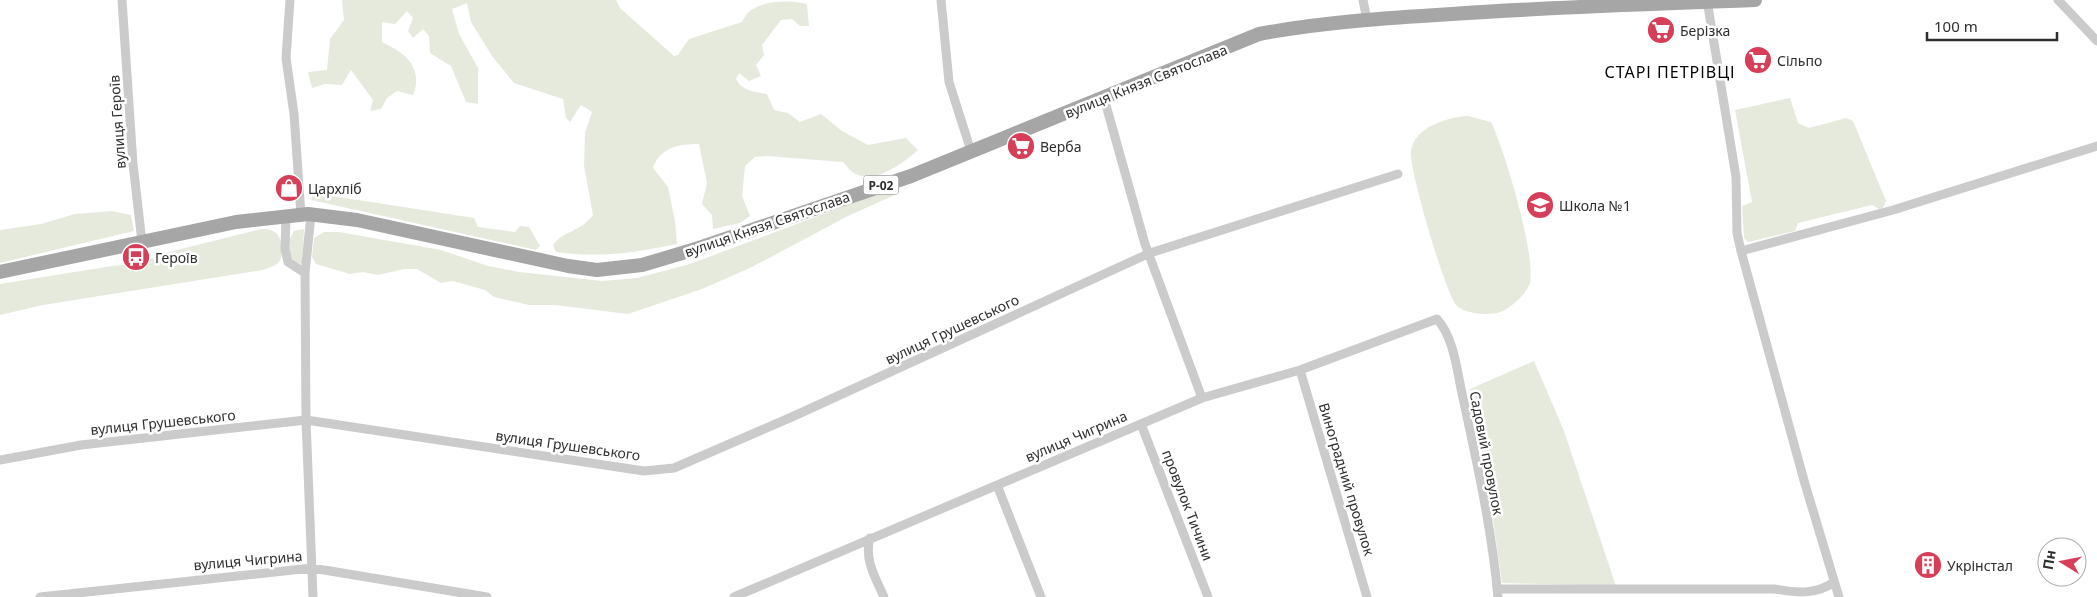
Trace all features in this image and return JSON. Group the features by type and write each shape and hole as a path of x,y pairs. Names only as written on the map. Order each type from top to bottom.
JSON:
{"main road":[{"name":"вулиця Князя Святослава","path":"0,272 236,222 306,215 356,220 568,266 597,270 642,265 699,248 910,176 1259,34 1305,25 1367,20 1642,2 1755,0"}],"street":[{"name":"вулиця Героїв","path":"122,0 133,164 142,242"},
{"path":"290,0 286,58 306,215 306,420 313,597"},
{"path":"940,0 948,82 970,152"},
{"path":"1363,0 1367,20"},
{"path":"1707,0 1736,176 1737,233 1839,597"},
{"path":"2058,0 2097,41"},
{"path":"1104,98 1145,244 1150,253 1202,398"},
{"path":"1741,251 1893,210 2075,155 2097,146"},
{"name":"вулиця Грушевського","path":"0,460 81,446 306,420 644,471 674,468 803,412 1150,253 1398,174"},
{"path":"286,216 285,250 288,262 305,272"},
{"name":"вулиця Чигрина","path":"734,597 1202,398 1300,370 1437,319"},
{"name":"Садовий провулок","path":"1437,319 1444,326 1452,350 1465,408 1482,492 1497,593"},
{"name":"Виноградний провулок","path":"1300,370 1368,597"},
{"name":"провулок Тичини","path":"1141,424 1208,597"},
{"path":"997,485 1041,597"},
{"path":"870,538 867,548 868,560 884,597"},
{"name":"вулиця Чигрина","path":"40,597 312,568 487,597"},
{"path":"1497,593 1794,593 1818,591 1834,582"}],"shaded area":[{"path":"342,0 616,0 620,8 674,56 678,55 689,39 742,22 748,13 761,5 777,2 807,4 809,26 800,26 792,19 781,20 762,45 764,55 756,65 761,76 749,81 739,73 736,79 739,83 749,90 767,94 774,110 788,113 800,122 821,114 842,131 868,145 906,138 918,150 897,166 879,175 870,177 854,173 843,162 767,156 755,157 745,166 742,196 750,216 740,223 713,229 712,215 702,204 707,183 699,144 678,146 660,155 653,168 668,187 675,221 677,244 617,254 587,255 556,252 553,245 557,240 583,225 593,215 584,166 585,133 592,112 581,105 570,122 566,118 563,99 514,83 492,56 471,22 467,3 452,9 459,34 478,68 478,104 466,102 451,66 430,53 429,36 423,29 413,38 408,31 413,18 407,11 395,24 382,22 382,42 405,56 410,62 416,76 413,95 397,91 387,98 381,109 370,111 373,100 351,70 342,85 325,84 312,88 308,72 327,70 330,39 344,20"},
{"path":"1790,98 1798,123 1809,128 1846,118 1853,121 1886,201 1883,208 1879,209 1872,205 1798,223 1795,231 1748,242 1744,238 1742,206 1752,202 1735,110"},
{"path":"1468,116 1491,122 1497,136 1518,203 1531,269 1530,283 1521,297 1511,306 1497,313 1482,314 1465,311 1457,306 1437,257 1421,204 1412,162 1411,151 1413,143 1425,130 1442,121"},
{"path":"898,186 899,193 848,216 752,267 702,289 628,314 555,305 529,305 494,297 485,290 453,281 441,283 417,269 404,269 378,275 363,272 350,274 316,264 312,257 314,238 324,232 339,232 441,250 488,266 519,272 602,281 637,278 690,264"},
{"path":"313,193 474,218 478,227 515,232 520,226 529,227 540,246 536,250 311,200"},
{"path":"112,211 131,215 134,231 0,263 0,230 41,224 75,214"},
{"path":"261,229 271,230 276,233 282,248 278,263 263,270 43,305 0,315 0,284 112,266 140,264 161,254"},
{"path":"304,229 302,264 296,263 290,256 289,240 294,231"},
{"path":"1534,361 1564,431 1616,586 1502,583 1487,477 1470,389"}],"place":[{"name":"Берізка","path":"1661,30"},
{"name":"Сільпо","path":"1758,60"},
{"name":"Верба","path":"1021,146"},
{"name":"Цархліб","path":"289,188"},
{"name":"Школа №1","path":"1540,205"},
{"name":"Героїв","path":"136,257"},
{"name":"Укрінстал","path":"1928,565"}],"district":[{"name":"СТАРІ ПЕТРІВЦІ","path":"1670,72"}]}
